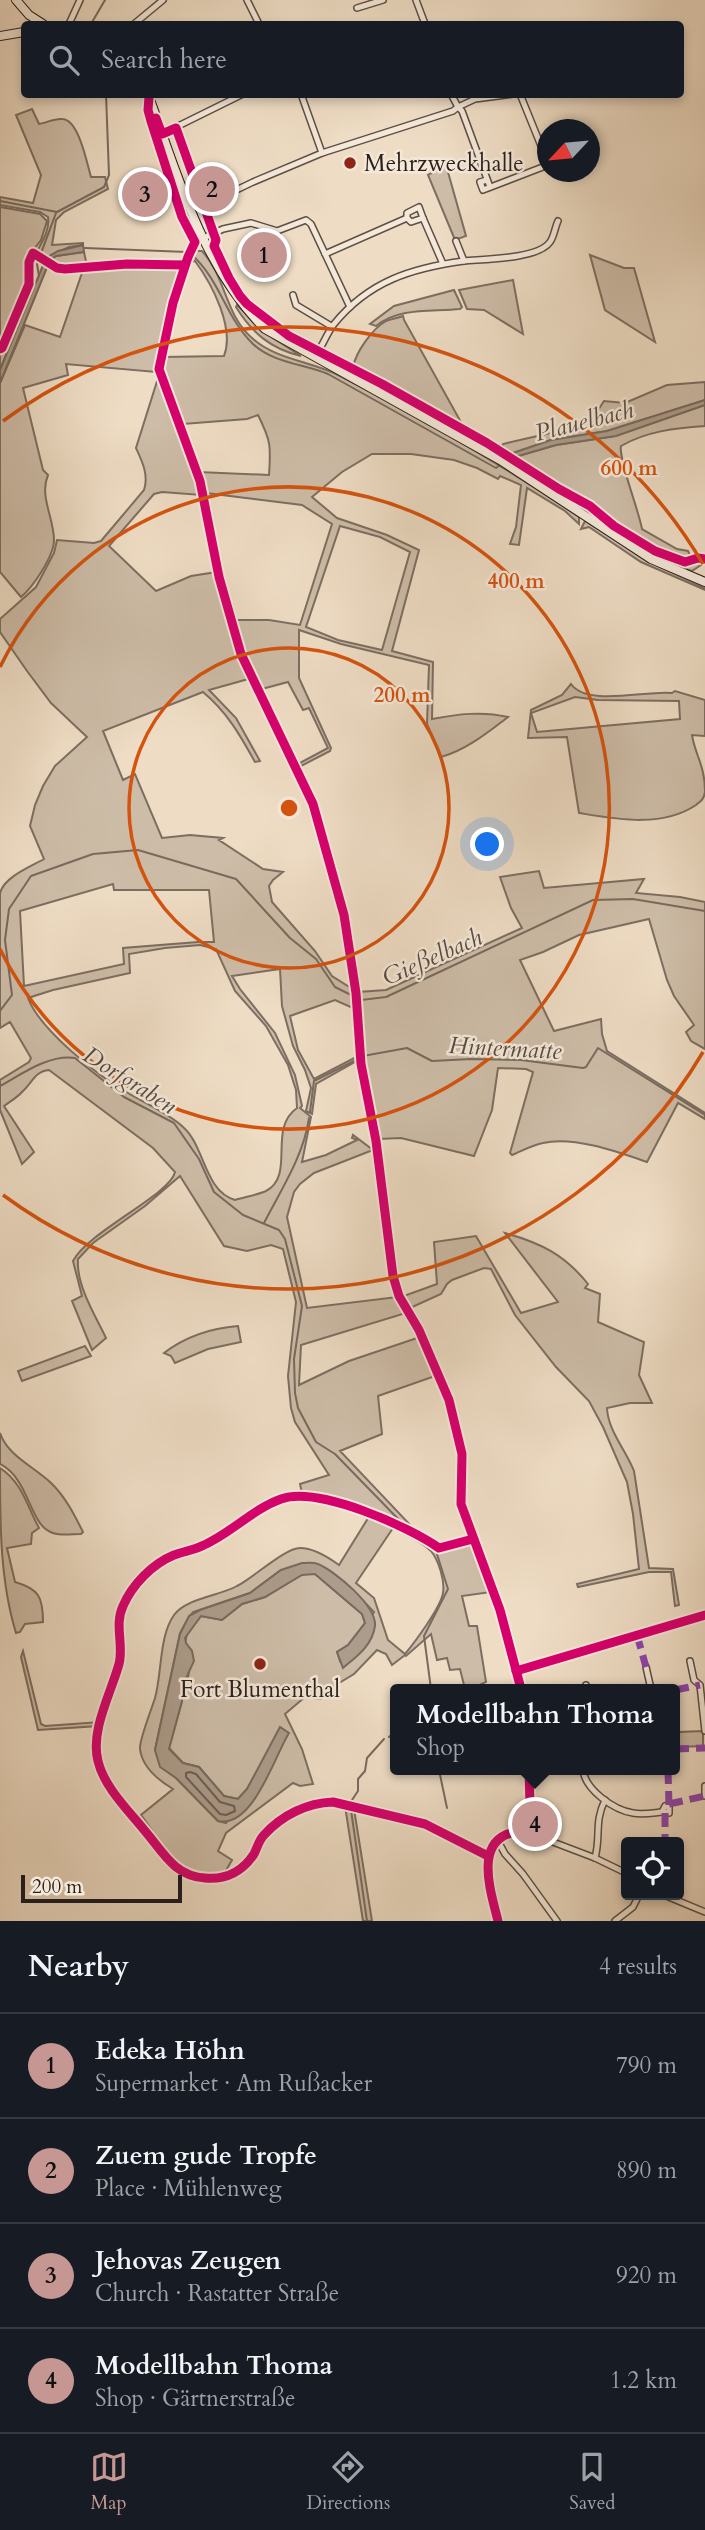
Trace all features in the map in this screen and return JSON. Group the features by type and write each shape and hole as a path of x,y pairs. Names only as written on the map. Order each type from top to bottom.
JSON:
{"main road":[{"path":"16,0 37,21"},
{"path":"0,36 21,32"},
{"path":"149,98 181,187 197,243 249,313 265,329 503,462 651,559 705,582"}],"street":[{"path":"70,21 80,0"},
{"path":"138,21 163,0"},
{"path":"247,0 258,21"},
{"path":"357,8 383,0"},
{"path":"416,0 424,21"},
{"path":"162,134 235,98"},
{"path":"302,98 322,153"},
{"path":"453,98 462,111 490,187 537,168"},
{"path":"176,128 205,205 322,153 453,111 475,99 483,98"},
{"path":"522,98 537,134"},
{"path":"407,218 407,213 418,207 443,264"},
{"path":"325,254 407,218"},
{"path":"407,218 411,222 423,218"},
{"path":"185,265 197,243 223,229 251,223 277,231 306,220 311,224 350,307"},
{"path":"315,357 326,341 331,327 364,295 388,280 412,270 443,264 539,251 550,242 558,221"},
{"path":"456,241 464,261"},
{"path":"293,295 296,306 331,327"},
{"path":"492,1586 520,1684"},
{"path":"516,1671 563,1658"},
{"path":"690,1661 694,1681 700,1685 705,1731"},
{"path":"646,1667 650,1684"},
{"path":"524,1831 530,1806 529,1775"},
{"path":"585,1775 589,1787 605,1800 630,1813 662,1812"},
{"path":"705,1786 705,1796"},
{"path":"595,1858 598,1815 605,1800"},
{"path":"130,1812 174,1867 203,1878 223,1877 242,1869 263,1836 300,1808 318,1802 333,1802 425,1824 488,1856"},
{"path":"498,1921 487,1867 488,1856 498,1841 511,1833 524,1831 621,1871"},
{"path":"498,1841 557,1921"},
{"path":"615,1921 633,1907 636,1900"},
{"path":"677,1900 705,1911 702,1921"}],"shaded area":[{"path":"32,109 39,124 62,119 73,126 91,177 105,177 108,189 64,212 56,220 52,245 83,245 69,247 46,258 36,253 47,231 48,217 40,212 0,205 0,197 33,203 41,175 16,115"},
{"path":"446,165 466,236 455,240 428,175"},
{"path":"0,207 40,214 47,221 41,240 28,262 27,282 0,346"},
{"path":"194,251 202,251 216,272 243,329 262,345 283,356 329,371 402,408 579,517 579,524 565,511 527,488 519,545 510,544 516,527 521,485 500,476 498,479 454,460 411,454 372,454 342,472 312,497 337,518 387,535 419,550 392,651 433,662 432,719 470,714 508,717 459,750 441,757 427,724 429,665 341,644 299,630 299,678 331,748 299,767 298,764 328,748 309,708 303,710 288,682 258,690 252,678 209,690 236,718 260,761 255,762 226,716 203,692 103,731 123,780 135,774 162,838 190,835 223,838 219,840 263,869 283,872 269,886 272,902 315,951 332,976 354,990 355,1009 335,1000 290,1016 298,1050 314,1079 358,1056 359,1063 355,1062 316,1084 312,1114 306,1111 311,1088 293,1046 282,1006 280,969 232,976 275,1033 295,1075 302,1106 300,1108 311,1117 302,1162 326,1155 357,1140 352,1138 353,1135 373,1150 314,1173 294,1192 287,1217 307,1308 397,1297 406,1313 301,1345 299,1385 349,1361 420,1337 438,1375 378,1396 382,1434 340,1451 414,1529 344,1502 302,1493 300,1484 329,1475 295,1422 291,1408 288,1376 296,1302 283,1249 271,1245 247,1251 224,1246 180,1176 145,1206 93,1243 78,1259 83,1289 106,1338 92,1350 72,1301 82,1296 73,1261 95,1238 159,1191 175,1172 153,1148 49,1070 37,1075 19,1095 4,1106 34,1152 22,1164 0,1110 0,1080 29,1062 31,1058 10,1022 0,1028 0,893 12,877 44,859 30,826 35,805 55,766 87,737 51,703 27,671 0,632 0,619 36,587 54,553 57,540 94,543 101,541 144,490 145,474 136,448 159,375 185,440 201,495 162,492 154,494 109,546 156,591 191,576 217,572 239,655 242,655 235,620 269,620 300,625 332,524 302,505 206,493 199,472 269,475 270,450 258,415 247,419 183,424 162,369 163,357 224,356 227,345 224,320 215,294 195,261 191,262","holes":["340,526 380,537 410,552 382,650 338,640 306,627","113,884 114,890 209,890 214,942 123,948 124,964 24,986 20,911","200,945 216,949 235,991 266,1026 288,1065 296,1090 297,1108 288,1117 284,1128 279,1174 275,1184 266,1191 235,1200 225,1195 211,1178 196,1145 183,1127 86,1064 44,1024 28,998 130,973 129,954"]},
{"path":"84,252 87,266 66,267 49,261 56,256"},
{"path":"590,255 624,268 634,268 655,342 605,310"},
{"path":"126,266 181,269 156,372 66,364 68,375 23,388 43,470 48,475 45,491 54,540 51,554 42,571 21,597 0,572 0,383 25,325 60,337 83,270"},
{"path":"513,280 523,334 484,310 467,309 459,290"},
{"path":"35,283 0,370 0,351 3,351 30,285"},
{"path":"454,290 462,307 460,309 405,313 376,326 370,324 394,306"},
{"path":"237,305 265,333 301,356 280,349 263,339 242,316"},
{"path":"403,316 462,424 353,367 361,348 375,329 386,321"},
{"path":"705,382 705,400 607,431 551,440 510,454 501,449 503,444 589,424 604,401 625,403 667,385"},
{"path":"705,405 705,426 651,434 621,446 642,529 677,549 688,551 692,560 679,560 644,543 592,505 558,487 515,457 556,445 615,436"},
{"path":"590,512 650,551 674,562 683,564 699,561 701,565 692,571 667,562 625,538 589,514"},
{"path":"585,521 658,566 705,590 641,562 589,527 581,529"},
{"path":"571,684 590,695 618,696 675,691 705,700 705,736 692,735 703,775 705,792 702,800 683,812 654,819 623,819 579,813 567,737 528,738 531,710 562,695","holes":["575,697 598,700 679,701 680,719 537,732 531,713"]},
{"path":"539,871 544,888 644,879 636,893 705,902 705,1049 691,1041 686,1032 694,1025 674,996 667,980 649,919 579,935 520,960 554,1031 601,1019 607,1051 705,1113 705,1119 678,1103 647,1162 596,1146 555,1141 539,1144 512,1155 510,1153 533,1072 526,1069 498,1068 492,1110 474,1156 401,1138 379,1139 364,1070 358,992 386,990 522,928 511,908 500,877"},
{"path":"505,1233 541,1246 570,1265 588,1284 585,1288 600,1294 598,1322 644,1342 639,1375 652,1403 630,1403 607,1408 608,1416 634,1471 649,1568 673,1569 679,1605 675,1606 671,1572 649,1572 578,1587 577,1584 639,1569 627,1482 589,1401 556,1367 515,1315 491,1269 484,1268 452,1280 441,1294 408,1309 401,1297 437,1284 434,1242 476,1236 521,1313 558,1302"},
{"path":"238,1326 241,1342 208,1349 175,1363 171,1356 164,1353 199,1334"},
{"path":"85,1346 91,1356 22,1381 18,1371"},
{"path":"0,1433 15,1454 60,1493 80,1525 83,1532 81,1534 63,1535 45,1529 18,1480 0,1464"},
{"path":"0,1468 19,1487 39,1528 32,1533 31,1544 7,1548 15,1582 30,1588 38,1595 43,1613 43,1622 25,1624 20,1632 16,1633 4,1572"},
{"path":"370,1515 417,1534 438,1549 448,1549 472,1541 491,1592 462,1596 469,1626 477,1626 486,1682 464,1684 460,1669 450,1670 447,1658 437,1660 431,1634 392,1665 386,1654 377,1650 354,1674 331,1688 321,1699 305,1697 285,1714 302,1749 313,1784 300,1786 293,1783 226,1833 218,1851 232,1860 224,1874 192,1871 172,1858 141,1815 173,1789 152,1772 144,1762 140,1749 155,1698 163,1644 169,1624 180,1609 237,1586 294,1549 305,1548 326,1556 339,1565","holes":["393,1528 418,1541 434,1555 439,1566 443,1593 438,1607 405,1654 388,1640 374,1598 356,1583","281,1570 329,1571 352,1589 374,1612 340,1661 337,1652 348,1645 365,1623 362,1614 315,1574 302,1574 265,1597 242,1604 222,1620 201,1616 187,1634 185,1643 192,1651 188,1678 182,1687 182,1701 169,1748 183,1763 199,1767 224,1796 238,1799 260,1766 288,1733 226,1823 218,1821 176,1778 161,1767 155,1750 180,1633 193,1612 250,1593"]},
{"path":"23,1651 41,1724 45,1726 100,1722 99,1726 38,1730 21,1657"},
{"path":"703,1731 703,1746 680,1747 680,1732"},
{"path":"345,1806 354,1809 372,1921 363,1921"}],"water":[{"path":"83,245 84,252 56,256 50,260 0,383 0,370 46,258 58,251"},
{"path":"705,400 705,405 616,436 556,445 515,457 510,454 551,440 607,431"},
{"path":"302,1563 316,1563 354,1590 374,1618 373,1633 363,1650 343,1668 337,1652 348,1645 365,1623 362,1614 315,1574 302,1575 265,1597 242,1604 222,1620 201,1616 185,1638 194,1661 182,1687 182,1701 169,1749 183,1763 199,1767 224,1796 238,1799 247,1789 280,1727 289,1733 252,1802 242,1814 231,1820 218,1821 176,1778 160,1767 155,1750 180,1634 189,1616 250,1593 281,1570"}],"waterway":[{"path":"93,21 105,0"},
{"path":"0,201 57,212 104,187 109,175 106,98"},
{"path":"39,276 37,264 56,213"},
{"name":"Plauelbach","path":"85,248 187,252"},
{"name":"Plauelbach","path":"192,255 210,276 236,323 261,350 279,359 328,374 496,468 501,464"},
{"name":"Gießelbach","path":"0,1011 12,995 5,940 9,909 31,876 93,854 138,850 236,879 290,938 316,959 335,987 361,1000 386,997 593,900 633,899 705,911"},
{"name":"Hintermatte","path":"363,1056 407,1048 432,1061 521,1060 583,1068 598,1048 705,1115"},
{"name":"Dorfgraben","path":"0,1086 46,1062 75,1058 124,1097 174,1123 199,1159 214,1192 243,1215 279,1230 285,1239 302,1306 294,1359 298,1408 316,1442 335,1454 404,1525"},
{"name":"Hintermatte","path":"310,1112 314,1081 358,1059"},
{"name":"Hintermatte","path":"264,1223 297,1159 309,1118"},
{"name":"Dorfgraben","path":"407,1531 436,1551 448,1589 424,1636 430,1684"},
{"path":"352,1800 358,1791 358,1779 365,1771 367,1758 384,1739"},
{"name":"Dorfgraben","path":"440,1775 447,1808"},
{"path":"351,1810 367,1921"}],"marked path":[{"path":"637,1635 646,1667"},
{"path":"680,1689 700,1685"},
{"path":"680,1749 705,1748"},
{"path":"668,1775 669,1805"},
{"path":"669,1804 705,1796"},
{"path":"665,1813 665,1837"}],"cycle path":[{"path":"149,98 151,121 182,217 195,242 173,303 159,369 200,481 219,577 241,654 313,804 344,915 356,993 361,1064 376,1141 393,1276 399,1296 419,1330 449,1400 462,1454 461,1504 500,1610 520,1684"},
{"path":"156,118 162,134 176,128 216,240 214,246 229,278 247,304 289,336 487,443 590,506 614,526 655,551 685,562 705,559"},
{"path":"0,349 29,284 29,262 33,253 57,268 65,269 127,264 185,265"},
{"path":"473,1539 439,1548 406,1529 362,1510 317,1498 297,1496 271,1503 201,1547 166,1559 144,1576 132,1590 120,1613 119,1664 102,1712 96,1749 101,1771 118,1798 170,1862 194,1876 213,1878 239,1870 250,1860 262,1837 287,1816 304,1808 333,1802 425,1824 488,1856"},
{"path":"516,1671 705,1615"},
{"path":"498,1921 489,1879 490,1852 496,1841 507,1834 524,1831 530,1806 529,1775"}],"place":[{"name":"Mehrzweckhalle","path":"350,163"},
{"name":"Zuem gude Tropfe","path":"212,189"},
{"name":"Jehovas Zeugen","path":"145,194"},
{"name":"Edeka Höhn","path":"264,255"},
{"name":"Fort Blumenthal","path":"260,1664"},
{"name":"Modellbahn Thoma","path":"535,1824"}]}
